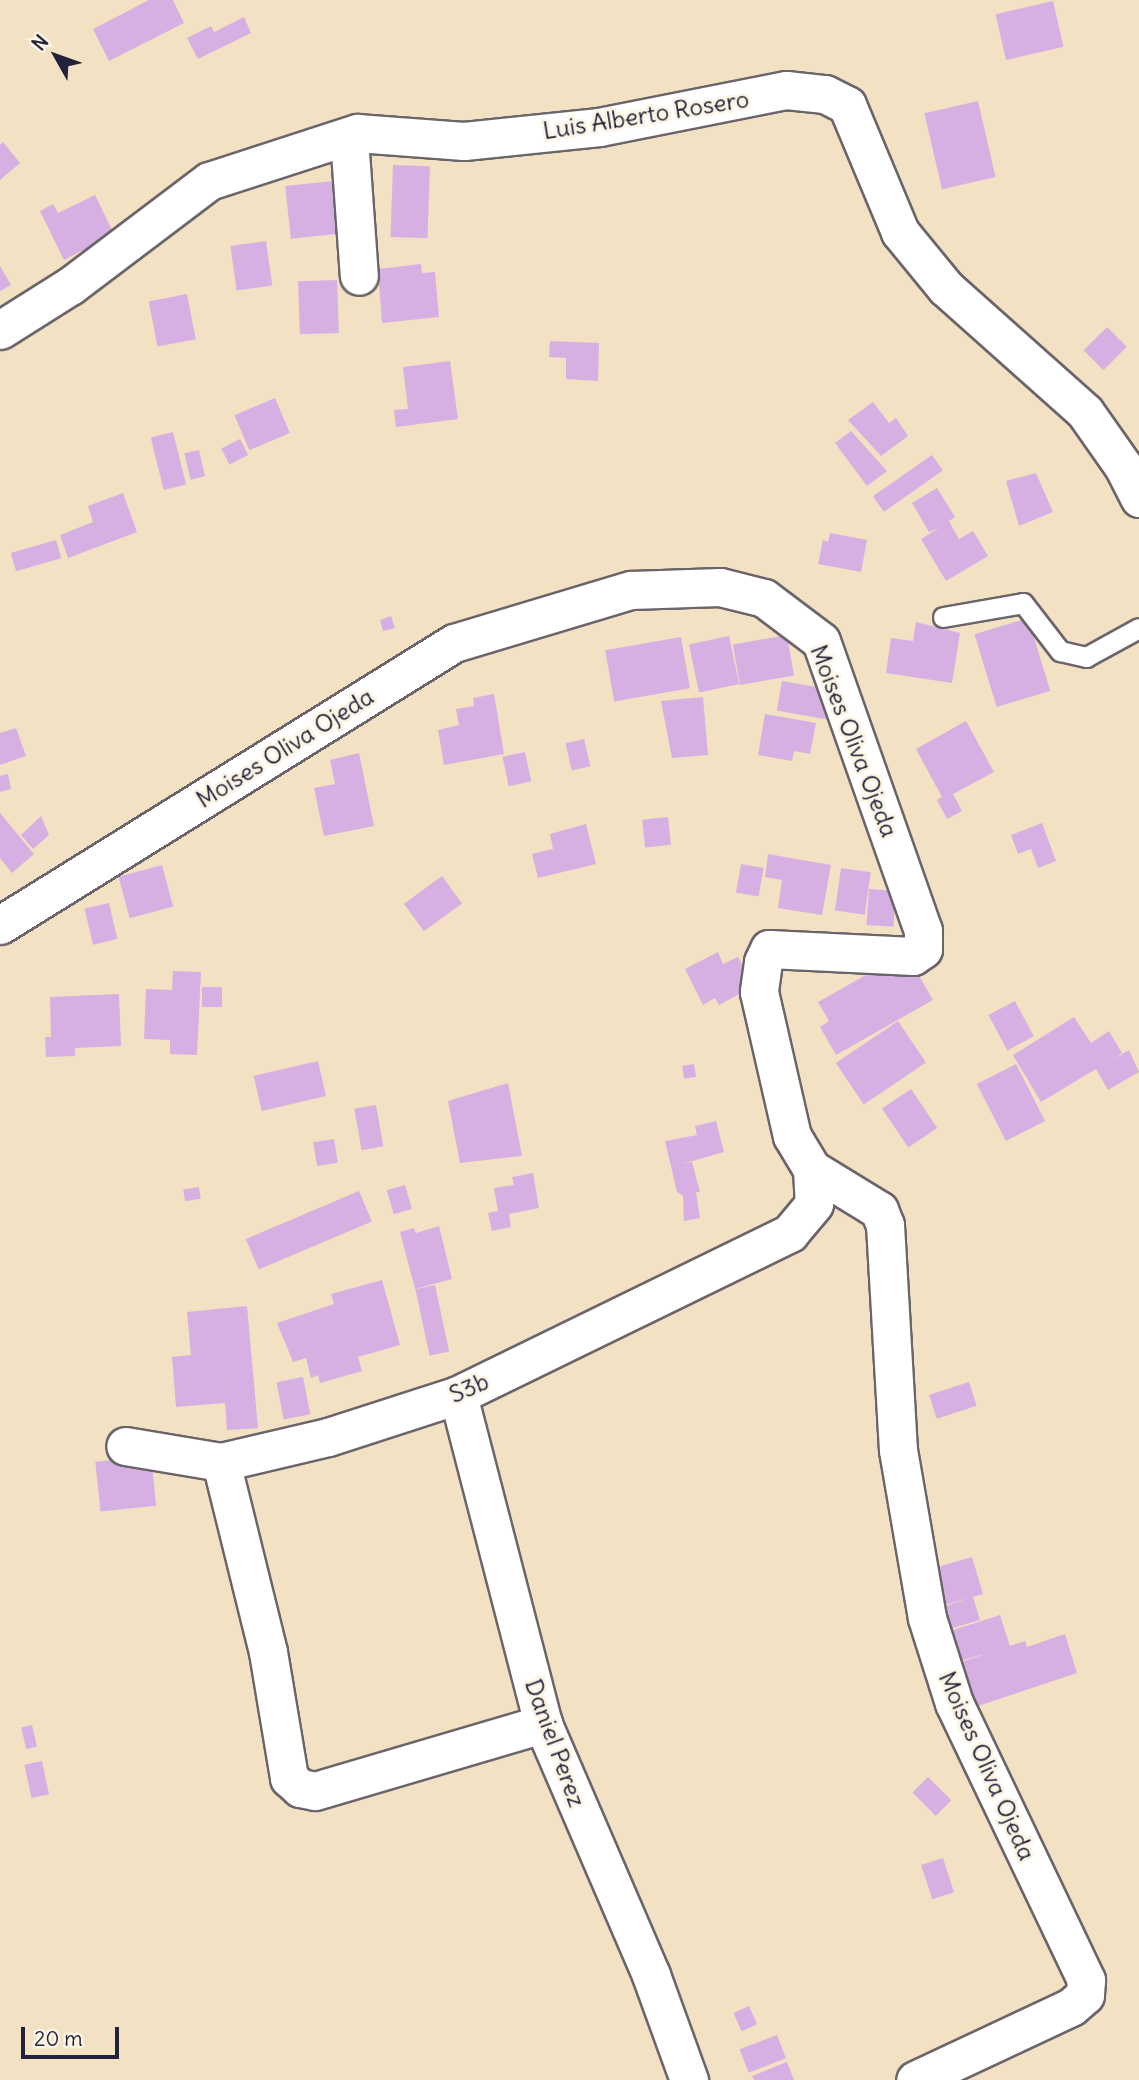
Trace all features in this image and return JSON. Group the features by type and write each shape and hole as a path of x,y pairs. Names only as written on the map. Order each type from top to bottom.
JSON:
{"street":[{"name":"Luis Alberto Rosero","path":"0,330 70,286 209,181 349,138 357,133 464,141 599,127 786,90 825,94 847,105 900,232 946,288 1085,412 1123,466 1139,498"},
{"path":"349,138 359,276"},
{"name":"Moises Oliva Ojeda","path":"0,925 454,643 631,590 720,587 764,598 821,641 923,930 923,949 913,957 769,949 759,992 792,1136 811,1169 814,1204 790,1233"},
{"name":"Moises Oliva Ojeda","path":"811,1169 879,1210 885,1225 898,1450 927,1618 954,1703 1086,1980 1085,1995 1071,2007 915,2080"},
{"name":"S3b","path":"125,1446 220,1462 328,1437 458,1395 790,1233"},
{"name":"Daniel Perez","path":"458,1395 543,1724 650,1975 689,2080"},
{"path":"220,1462 268,1652 289,1778 300,1788 315,1790 543,1724"}],"lane":[{"path":"943,617 1023,603 1060,651 1086,657 1139,628"}],"building":[{"path":"149,0 173,0 184,23 109,61 93,29"},
{"path":"1053,1 1064,47 1006,60 996,14"},
{"path":"244,17 251,33 198,59 187,38 211,26 214,32"},
{"path":"978,101 996,177 942,189 924,113"},
{"path":"3,142 20,163 0,180 0,145"},
{"path":"393,165 430,166 427,238 390,237"},
{"path":"333,181 339,234 291,239 285,186"},
{"path":"95,195 114,234 64,260 40,211 53,204 58,213"},
{"path":"266,241 272,286 237,291 230,246"},
{"path":"421,264 422,273 435,272 439,317 382,323 378,269"},
{"path":"0,266 11,285 0,291"},
{"path":"337,280 339,333 300,334 298,281"},
{"path":"187,294 196,339 157,347 149,301"},
{"path":"1107,327 1127,347 1103,370 1084,350"},
{"path":"550,341 599,343 598,381 566,379 566,358 549,357"},
{"path":"450,361 458,419 396,427 394,410 408,409 403,367"},
{"path":"275,398 290,433 249,450 234,415"},
{"path":"873,402 889,423 896,418 908,436 881,456 848,420"},
{"path":"851,431 887,471 867,486 835,443"},
{"path":"173,432 186,484 164,490 151,438"},
{"path":"240,439 248,455 229,465 221,449"},
{"path":"199,450 205,476 190,480 184,453"},
{"path":"932,455 943,471 884,512 873,496"},
{"path":"1036,473 1053,512 1019,526 1006,481"},
{"path":"937,488 955,517 949,521 959,539 973,531 988,556 946,581 921,539 939,528 929,532 912,503"},
{"path":"123,493 137,532 68,558 60,535 93,522 88,506"},
{"path":"830,533 867,540 861,572 818,564 823,540 828,542"},
{"path":"56,540 61,558 16,571 11,553"},
{"path":"391,616 395,628 383,631 380,620"},
{"path":"1028,618 1050,691 997,707 974,634"},
{"path":"916,622 960,633 952,683 886,673 891,638 913,641"},
{"path":"787,635 794,675 740,685 733,645"},
{"path":"729,636 739,684 699,692 689,645"},
{"path":"681,637 690,688 614,702 605,650"},
{"path":"782,681 832,690 827,719 777,711"},
{"path":"494,694 504,754 444,765 438,730 459,725 456,709 474,706 473,698"},
{"path":"703,697 708,755 672,758 661,701"},
{"path":"765,714 816,723 810,754 794,751 792,761 758,755"},
{"path":"966,721 994,772 953,794 962,811 947,819 937,800 942,797 916,749"},
{"path":"16,728 26,756 0,765 0,733"},
{"path":"584,739 590,766 572,771 565,743"},
{"path":"525,752 531,781 509,786 503,757"},
{"path":"359,753 374,826 324,836 314,788 335,784 330,760"},
{"path":"8,774 11,789 0,792 0,776"},
{"path":"0,813 34,854 12,873 0,858"},
{"path":"41,816 49,835 33,849 21,835"},
{"path":"668,817 671,845 645,848 642,820"},
{"path":"1042,823 1056,861 1038,868 1031,849 1018,854 1011,835"},
{"path":"586,824 596,864 538,878 532,854 553,849 550,834"},
{"path":"768,854 831,865 822,915 778,908 782,880 765,877"},
{"path":"741,864 764,868 759,897 736,893"},
{"path":"162,865 173,907 130,918 119,877"},
{"path":"841,868 871,872 865,915 835,911"},
{"path":"442,876 462,904 424,931 404,904"},
{"path":"869,889 896,891 893,927 866,925"},
{"path":"109,903 117,939 93,945 85,909"},
{"path":"718,952 723,964 738,957 749,978 747,990 719,1005 715,998 703,1005 685,969"},
{"path":"896,958 907,978 917,972 933,1000 836,1055 820,1027 829,1021 818,1002"},
{"path":"173,971 201,972 197,1055 170,1054 170,1040 144,1039 146,989 172,990"},
{"path":"202,987 222,987 222,1007 202,1007"},
{"path":"119,994 121,1046 75,1048 75,1056 46,1057 45,1037 51,1037 50,997"},
{"path":"1015,1001 1034,1036 1007,1050 989,1015"},
{"path":"1074,1017 1091,1043 1109,1031 1122,1053 1114,1059 1129,1050 1139,1072 1108,1090 1096,1069 1041,1102 1013,1055"},
{"path":"898,1021 926,1062 864,1104 836,1063"},
{"path":"318,1061 326,1096 262,1111 254,1076"},
{"path":"694,1064 696,1077 684,1079 682,1066"},
{"path":"1016,1064 1045,1121 1006,1141 977,1084"},
{"path":"508,1083 522,1156 460,1163 448,1101"},
{"path":"911,1089 937,1128 908,1148 882,1109"},
{"path":"376,1105 383,1146 362,1150 354,1109"},
{"path":"716,1121 724,1152 682,1164 692,1162 700,1192 696,1192 700,1218 684,1221 683,1196 677,1192 665,1141 697,1135 695,1126"},
{"path":"334,1139 338,1163 317,1166 313,1142"},
{"path":"533,1173 539,1208 509,1214 511,1227 492,1231 488,1213 498,1211 494,1188 514,1185 512,1177"},
{"path":"405,1185 412,1209 394,1214 387,1190"},
{"path":"199,1187 201,1199 185,1201 183,1190"},
{"path":"359,1191 372,1221 259,1269 246,1239"},
{"path":"439,1226 452,1279 415,1289 400,1232 414,1228 416,1233"},
{"path":"382,1280 400,1345 358,1357 362,1371 320,1383 318,1375 311,1378 306,1358 293,1362 277,1323 334,1304 331,1294"},
{"path":"435,1285 449,1352 430,1356 415,1289"},
{"path":"247,1306 258,1428 227,1430 225,1403 176,1407 172,1357 191,1355 187,1312"},
{"path":"303,1377 310,1414 284,1419 276,1382"},
{"path":"969,1382 977,1406 937,1419 929,1395"},
{"path":"151,1456 156,1506 101,1512 95,1462"},
{"path":"972,1557 983,1594 973,1597 980,1620 946,1630 940,1608 969,1598 938,1607 927,1570"},
{"path":"1000,1615 1010,1646 1025,1641 1027,1647 1065,1634 1077,1673 972,1708 958,1663 988,1653 959,1661 950,1631"},
{"path":"32,1725 37,1746 26,1749 21,1727"},
{"path":"42,1761 49,1794 31,1798 24,1765"},
{"path":"928,1777 951,1800 936,1816 912,1793"},
{"path":"943,1858 954,1892 932,1899 921,1865"},
{"path":"749,2006 757,2024 742,2031 733,2013"},
{"path":"777,2035 786,2058 749,2073 740,2049"},
{"path":"787,2062 794,2080 754,2080 752,2076"}]}
